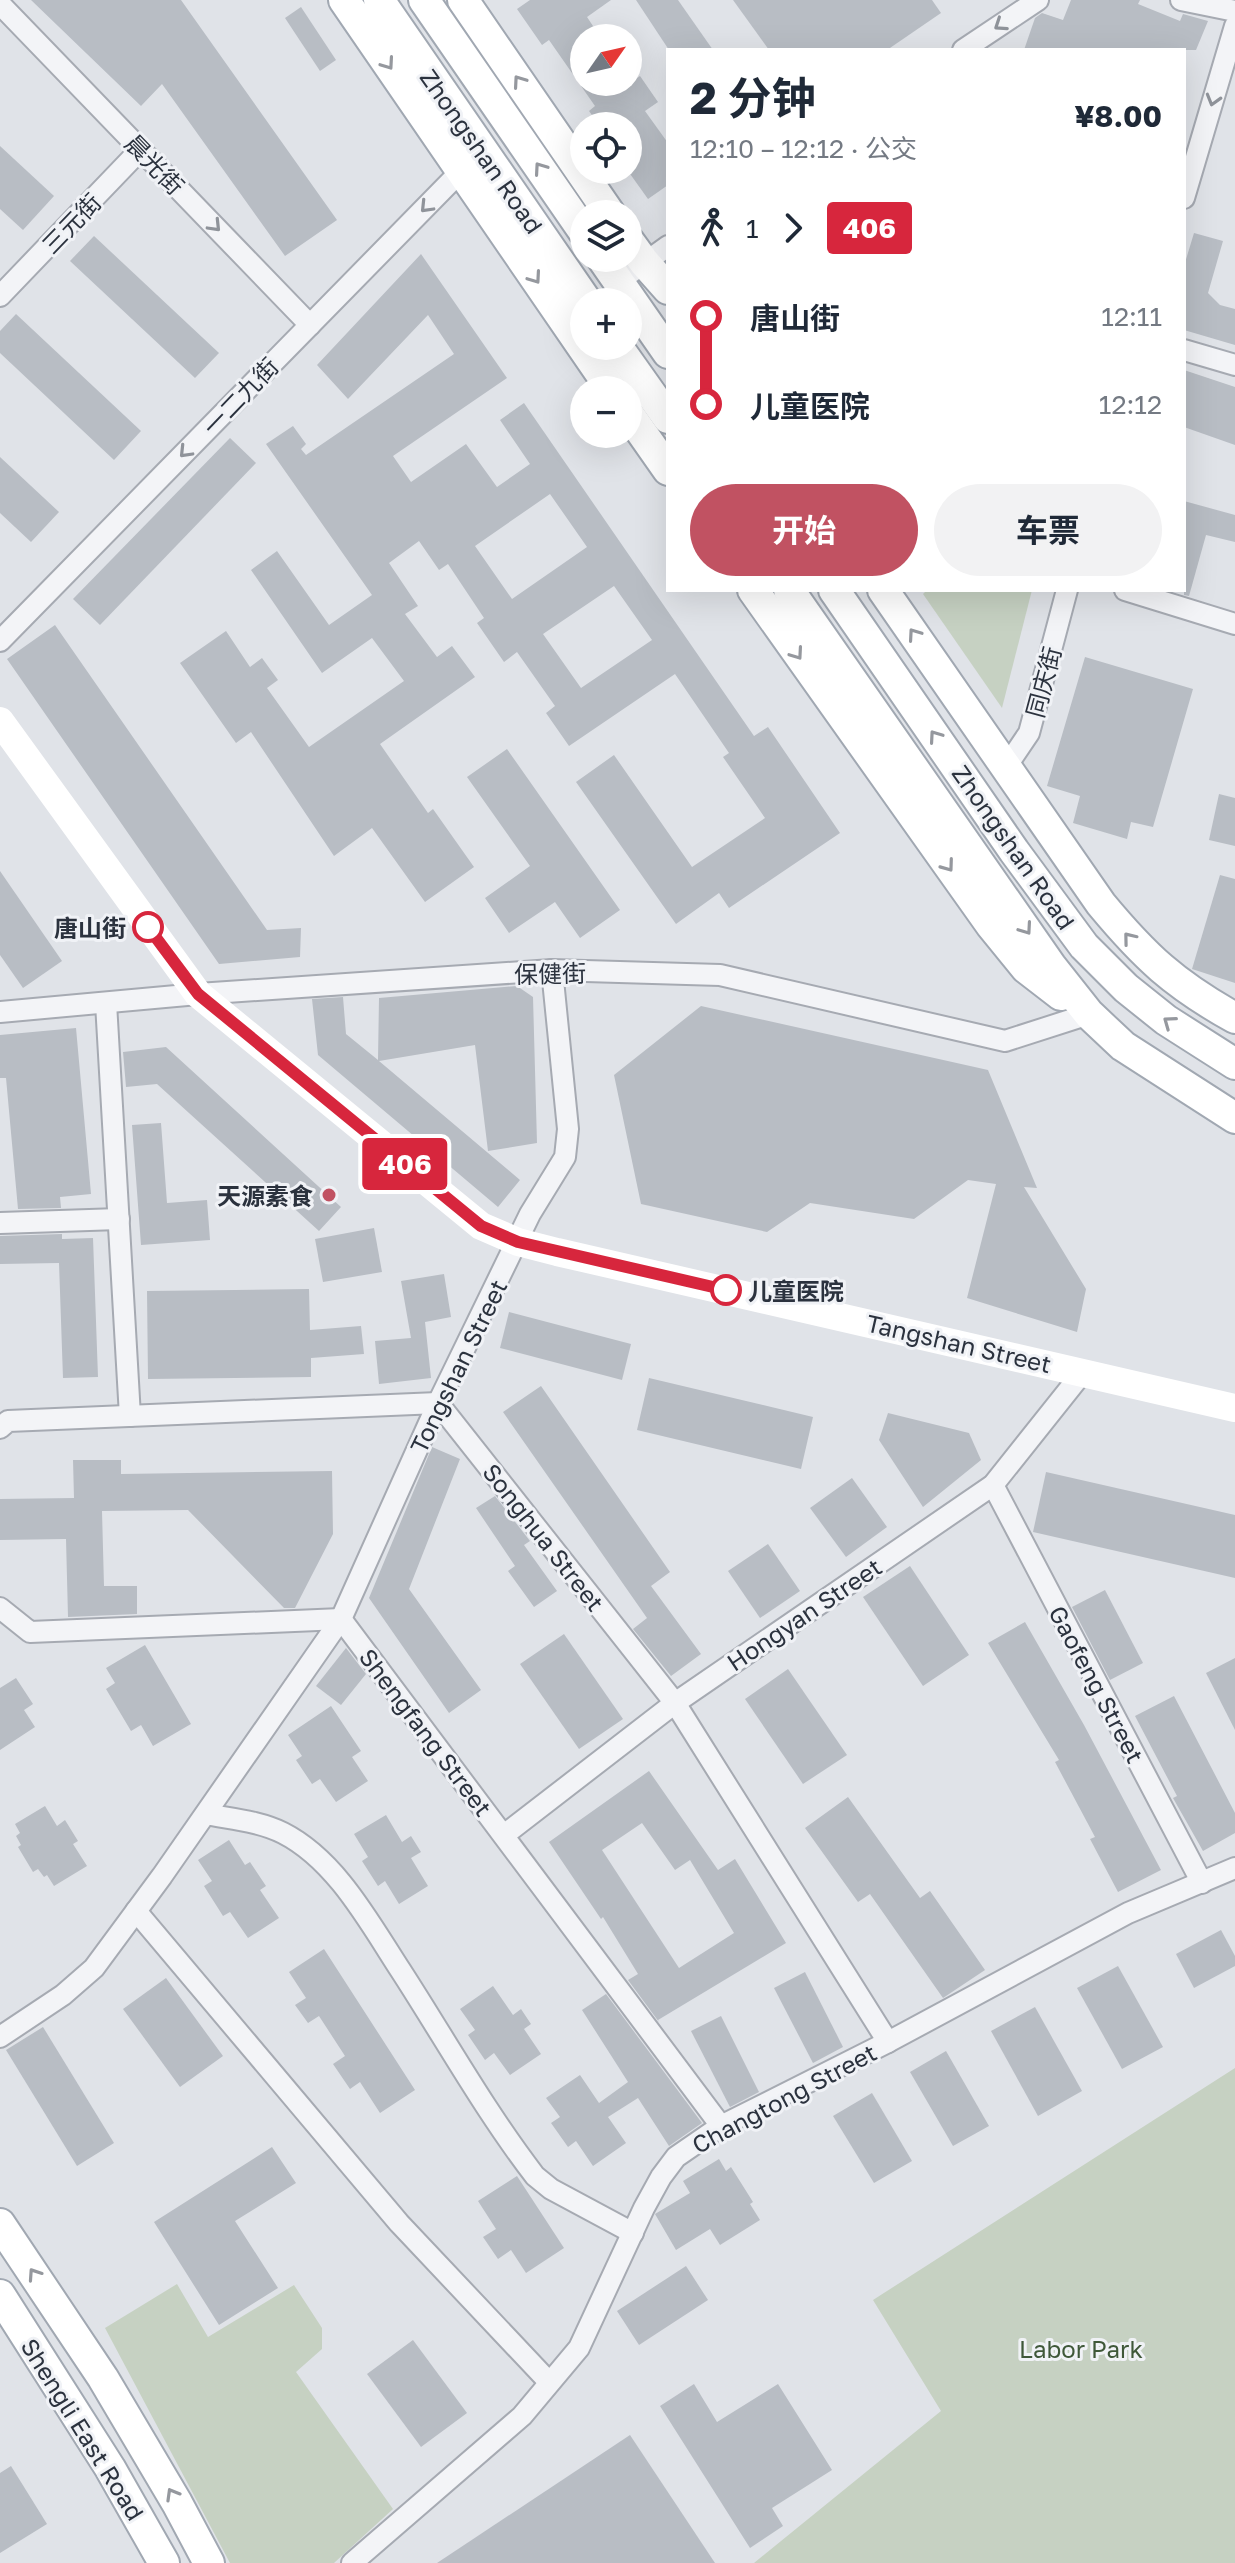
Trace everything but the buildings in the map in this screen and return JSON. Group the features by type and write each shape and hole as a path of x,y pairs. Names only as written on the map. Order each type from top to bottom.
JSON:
{"main road":[{"path":"344,0 473,163 603,376"},
{"name":"Zhongshan Road","path":"379,0 473,163 576,288"},
{"name":"Zhongshan Road","path":"424,0 570,212"},
{"path":"463,0 600,200"},
{"path":"647,249 666,285"},
{"path":"611,272 666,350"},
{"path":"627,360 666,415"},
{"path":"642,433 666,467"},
{"path":"754,592 991,925 1026,968 1089,1014 1123,1046 1235,1118"},
{"name":"Zhongshan Road","path":"790,592 1042,953 1089,1014"},
{"name":"Zhongshan Road","path":"835,592 1014,851 1084,946 1126,988 1166,1020 1235,1064"},
{"path":"884,592 1101,904 1139,950 1177,983 1235,1018"},
{"name":"Tangshan Street","path":"0,721 198,994 481,1226 518,1242 1235,1408"},
{"path":"0,2224 103,2378 209,2563"},
{"name":"Shengli East Road","path":"0,2295 110,2468 164,2563"}],"street":[{"path":"966,48 1038,0"},
{"path":"1181,0 1235,11"},
{"name":"晨光街","path":"0,4 310,325"},
{"path":"1186,191 1235,26"},
{"name":"三元街","path":"0,296 141,149"},
{"name":"一二九街","path":"0,641 473,163"},
{"path":"1186,351 1235,365"},
{"name":"同庆街","path":"1006,767 1029,733 1066,592"},
{"path":"1131,592 1235,624"},
{"name":"保健街","path":"0,1012 198,994 552,970 720,975 1005,1041 1089,1014"},
{"name":"Tongshan Street","path":"0,2037 63,1995 94,1968 206,1814 341,1619 438,1403 530,1214 565,1157 568,1129 552,970"},
{"path":"106,1003 130,1416"},
{"path":"0,1223 119,1219"},
{"name":"Hongyan Street","path":"504,1835 675,1703 993,1485 1083,1372"},
{"path":"0,1428 8,1421 438,1403"},
{"name":"Songhua Street","path":"438,1403 675,1703 888,2042"},
{"name":"Gaofeng Street","path":"993,1485 1202,1883"},
{"path":"0,1608 30,1632 341,1619"},
{"name":"Shengfang Street","path":"341,1619 721,2126"},
{"path":"206,1814 263,1825 284,1833 312,1852 329,1869 376,1932 535,2176 564,2196 633,2233"},
{"name":"Changtong Street","path":"352,2563 522,2416 579,2348 661,2177 676,2157 721,2126 888,2042 1128,1913 1235,1868"},
{"path":"136,1911 399,2223 549,2382"}],"green space":[{"path":"1031,592 1002,708 923,594"},
{"name":"Labor Park","path":"1235,2068 1235,2563 754,2563 941,2411 873,2300"},
{"path":"177,2284 208,2337 294,2285 322,2328 322,2349 296,2372 393,2509 334,2563 230,2563 105,2328"}],"bus line":[{"name":"406","path":"148,927 198,994 481,1226 518,1242 726,1290"}],"place":[{"name":"唐山街","path":"148,927"},
{"name":"天源素食","path":"329,1195"},
{"name":"儿童医院","path":"726,1290"}]}
